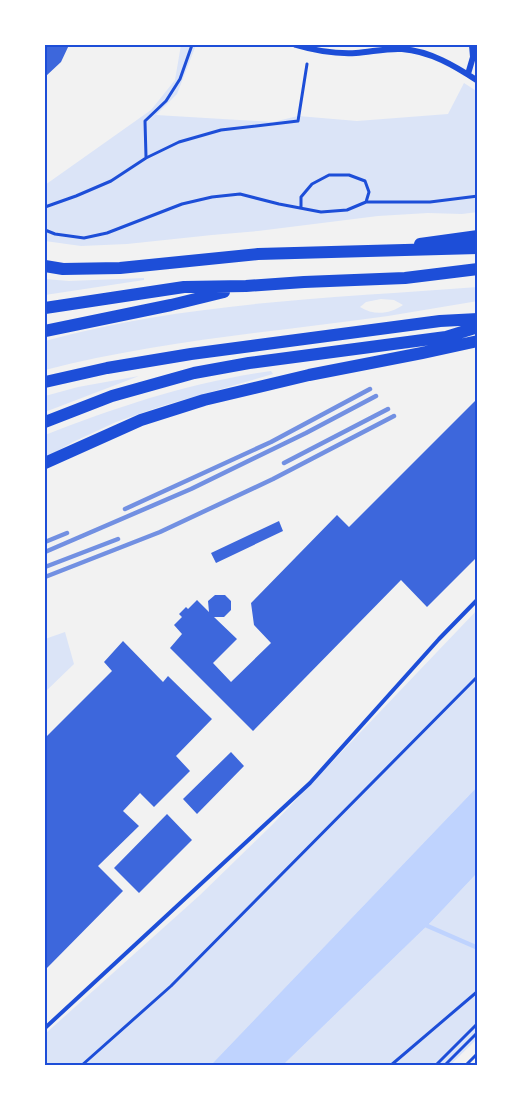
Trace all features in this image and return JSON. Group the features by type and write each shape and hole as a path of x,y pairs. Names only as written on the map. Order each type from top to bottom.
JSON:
{"highway":[{"path":"359,252 478,236"},
{"path":"45,266 63,269 120,268 258,254 478,248"},
{"path":"45,309 184,287 405,278 478,270"},
{"path":"45,331 171,305 246,286"},
{"path":"45,382 107,368 191,354 440,321 478,319"},
{"path":"45,422 112,396 194,373 249,363 446,337 478,327"},
{"path":"46,463 141,420 204,400 299,377 478,341"}],"street":[{"path":"296,45 340,53 393,49 413,50 442,60 478,81"},
{"path":"468,74 472,45"}],"lane":[{"path":"45,1028 310,783 439,639 478,599"}],"path":[{"path":"146,158 145,121 166,101 180,79 192,45"},
{"path":"45,207 111,181 146,158 179,142 220,130 298,121 307,64"},
{"path":"301,207 301,197 312,184 329,175 349,176 365,181 369,192 366,202"},
{"path":"45,230 55,234 84,238 108,233 182,204 212,197 240,194 321,212 347,210 366,202 430,202 478,196"},
{"path":"81,1066 171,986 478,676"},
{"path":"390,1066 478,991"},
{"path":"435,1066 478,1023"},
{"path":"444,1066 478,1032"},
{"path":"465,1066 478,1053"}],"shaded area":[{"path":"181,45 196,45 177,94 156,115 273,122 298,116 357,121 448,114 464,83 478,92 478,212 378,216 127,244 81,246 45,241 45,185 151,110 175,80"},
{"path":"144,278 144,280 45,295 45,279 69,281"},
{"path":"478,287 478,301 388,316 173,344 45,370 45,341 98,328 206,310 260,304","holes":["381,299 394,300 403,305 387,312 376,313 360,307 366,302"]},
{"path":"271,371 273,374 162,406 116,422 45,458 45,435 100,414 184,388"},
{"path":"139,376 45,412 45,396 78,387"},
{"path":"478,609 478,786 210,1066 45,1066 45,1034 200,895 272,825"},
{"path":"65,632 74,664 45,692 45,639"},
{"path":"478,872 478,1038 449,1066 282,1066 431,922"}],"water":[{"path":"478,786 478,872 431,922 282,1066 210,1066"}],"building":[{"path":"45,45 69,45 61,62 46,76 45,76"},
{"path":"478,398 478,556 427,607 401,580 253,731 170,648 182,634 174,625 182,617 179,614 197,600 209,612 208,601 215,595 225,595 231,601 231,610 224,617 214,617 237,639 213,663 231,682 271,643 254,625 251,603 337,515 349,527"},
{"path":"279,521 283,531 216,563 211,553"},
{"path":"123,641 163,682 168,676 212,719 176,756 190,771 154,807 140,793 123,811 139,826 98,866 123,891 45,970 45,738 112,671 104,662"},
{"path":"231,752 244,766 197,814 183,799"},
{"path":"167,814 192,840 139,893 114,868"}],"waterway":[{"path":"423,924 478,948"}],"railway":[{"path":"125,509 271,442 370,389"},
{"path":"45,552 191,489 376,396"},
{"path":"284,463 388,409"},
{"path":"45,577 160,532 273,479 394,416"},
{"path":"45,542 67,533"},
{"path":"45,567 118,539"}]}
